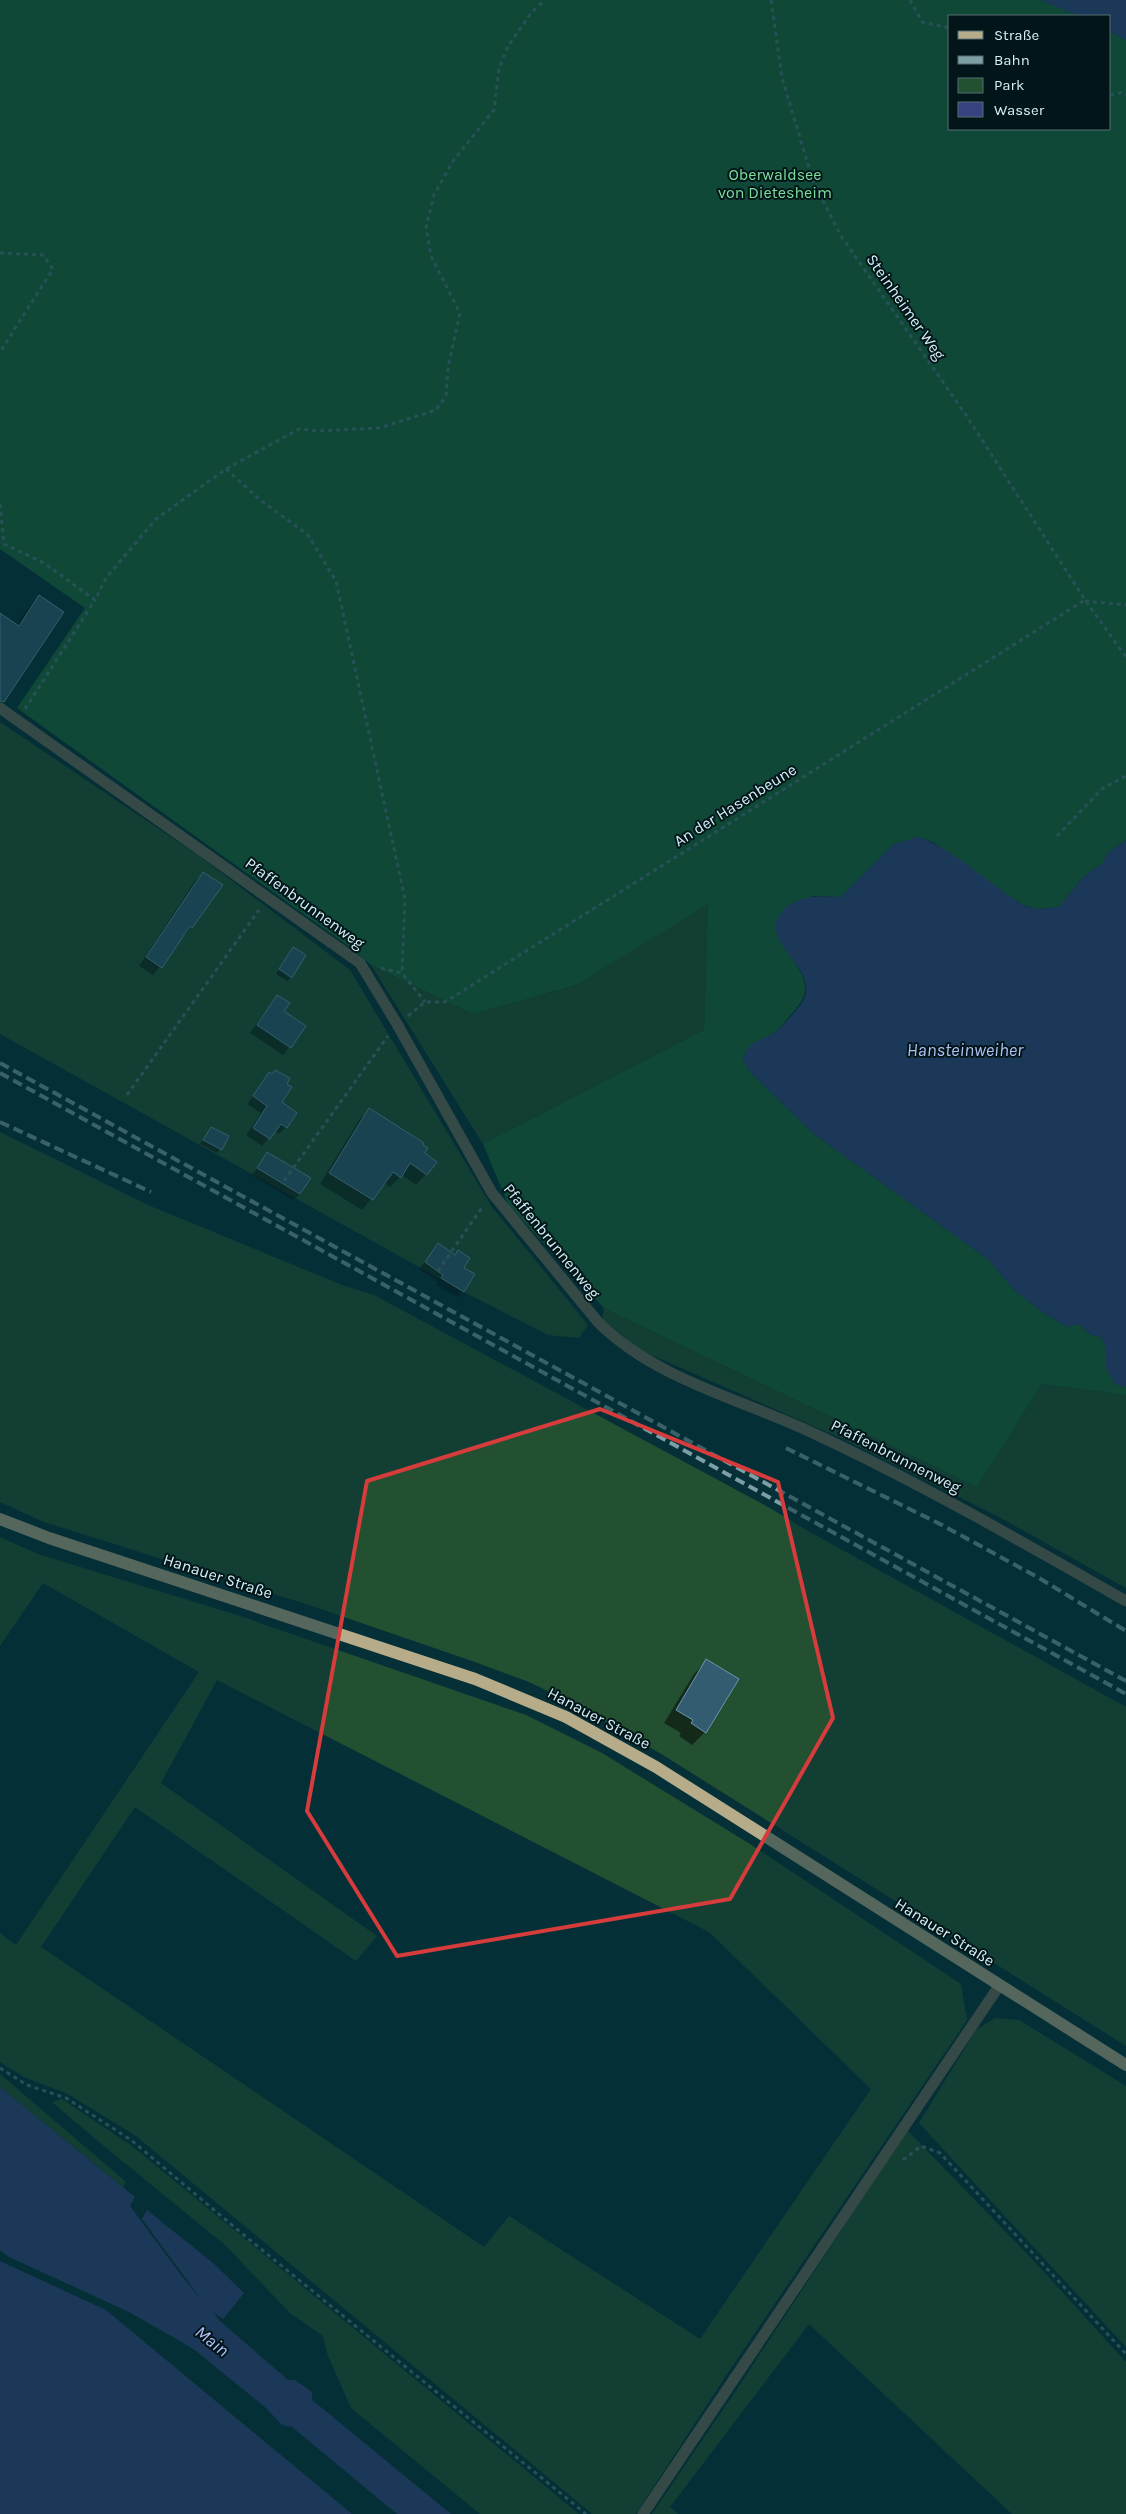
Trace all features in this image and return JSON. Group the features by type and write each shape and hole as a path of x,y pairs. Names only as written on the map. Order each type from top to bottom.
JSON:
{"main road":[{"name":"Hanauer Straße","path":"0,1519 49,1538 475,1679 566,1717 656,1767 1126,2065"}],"lane":[{"name":"Pfaffenbrunnenweg","path":"0,708 360,963 397,1024 492,1194 598,1322 615,1339 632,1352 656,1366 813,1432 879,1464 953,1502 1126,1601"},
{"path":"643,2514 1000,1986"}],"path":[{"path":"18,720 95,600 106,578 156,519 226,469 299,429 317,431 379,428 436,410 446,396 448,368 460,313 431,256 426,228 434,195 453,160 494,110 499,68 508,46 532,12 545,0"},
{"name":"Steinheimer Weg","path":"771,0 782,78 813,181 841,236 966,415 1085,600 1126,657"},
{"path":"910,0 922,22 948,28"},
{"path":"1111,95 1123,92 1126,94"},
{"path":"0,254 43,255 53,270 0,352"},
{"path":"226,469 259,499 308,535 336,581 405,899 402,973"},
{"path":"0,504 4,544 44,563 95,600"},
{"path":"1085,600 1126,605"},
{"name":"An der Hasenbeune","path":"425,1002 445,1002 1085,600"},
{"path":"1057,836 1103,788 1126,776"},
{"path":"127,1095 269,898"},
{"path":"284,1182 397,1024 425,1002 402,973 360,963"},
{"path":"438,1271 492,1194"},
{"path":"0,2068 27,2085 66,2098 131,2140 245,2236 586,2514"},
{"path":"899,2165 904,2157 920,2146 940,2154 1126,2354"}],"highlighted area":[{"path":"600,1409 778,1482 833,1718 730,1899 397,1956 307,1811 367,1481"}],"green space":[{"name":"Oberwaldsee von Dietesheim","path":"0,0 1040,0 1078,15 948,15 948,130 1111,130 1111,32 1126,40 1126,840 1107,854 1103,863 1082,878 1060,906 1043,908 1033,908 1012,898 933,842 918,837 894,844 841,897 812,896 792,958 804,981 805,988 802,1000 774,1033 749,1048 743,1059 750,1072 814,1134 989,1260 1014,1290 1041,1311 1067,1327 1079,1324 1091,1335 1101,1337 1106,1347 1107,1369 1115,1384 1126,1387 1126,1395 1042,1384 977,1487 604,1308 509,1206 483,1144 704,1030 708,904 576,985 473,1014 371,965 355,951 17,708 85,608 0,549"},
{"path":"0,722 199,856 350,970 492,1207 588,1325 579,1338 548,1335 464,1292 0,1034"},
{"path":"708,903 704,1030 483,1144 371,965 473,1014 576,985"},
{"path":"0,1132 148,1205 342,1285 374,1295 770,1508 808,1531 1126,1707 1126,2046 663,1755 573,1703 529,1682 472,1661 309,1605 44,1522 0,1502"},
{"path":"604,1308 977,1487 1042,1384 1126,1395 1126,1588 999,1517 843,1439 640,1350 602,1319"},
{"path":"0,1537 38,1554 237,1615 526,1715 602,1753 750,1844 961,1984 967,2020 723,2380 636,2514 592,2514 136,2136 68,2094 24,2077 0,2062 0,1933 16,1945 199,1672 43,1583 0,1646","holes":["217,1680 709,1932 871,2089 700,2339 509,2216 484,2247 41,1947 135,1807 356,1961 377,1936 161,1783"]},
{"path":"995,2018 1019,2020 1126,2086 1126,2347 919,2123 976,2030"},
{"path":"0,2074 126,2182 123,2187 0,2087"},
{"path":"62,2099 132,2146 579,2514 480,2514 351,2408 328,2356 323,2336 290,2313 225,2245 52,2102"},
{"path":"907,2130 1033,2260 1126,2362 1126,2514 1012,2514 809,2324 670,2507 678,2514 652,2514 737,2389"}],"water":[{"path":"1040,0 1126,0 1126,40 1111,32 1111,15 1078,15"},
{"name":"Hansteinweiher","path":"918,837 950,852 1010,897 1019,903 1033,908 1060,906 1082,878 1103,863 1107,854 1126,840 1126,1387 1115,1384 1106,1368 1106,1347 1101,1337 1091,1335 1079,1324 1067,1327 1041,1311 1014,1290 989,1260 814,1134 750,1072 743,1059 750,1046 777,1031 795,1012 804,999 806,987 803,976 782,945 777,934 776,924 781,913 787,907 800,900 816,897 841,897 894,844"},
{"name":"Main","path":"0,2087 135,2197 130,2206 204,2303 142,2219 147,2210 213,2263 244,2293 223,2319 213,2312 220,2321 288,2380 295,2380 312,2392 312,2400 451,2514 397,2514 292,2427 282,2425 266,2408 196,2351 127,2311 9,2257 0,2250"},
{"path":"0,2261 106,2310 352,2514 0,2514"}],"building":[{"path":"39,595 64,612 4,702 0,701 0,613 19,626"},
{"path":"203,872 223,885 192,928 190,926 162,968 146,957"},
{"path":"293,947 306,955 292,978 279,969"},
{"path":"277,995 290,1003 284,1011 306,1026 291,1048 257,1025"},
{"path":"275,1070 290,1078 287,1084 292,1087 282,1102 297,1113 287,1128 281,1124 270,1139 253,1128 267,1106 253,1096 269,1072 272,1074"},
{"path":"369,1108 424,1143 423,1145 428,1148 425,1153 437,1162 427,1175 410,1163 401,1178 393,1172 373,1200 329,1173"},
{"path":"211,1127 229,1136 222,1150 203,1140"},
{"path":"267,1152 311,1178 300,1194 257,1168"},
{"path":"438,1243 455,1255 458,1250 470,1258 464,1268 475,1274 464,1292 441,1278 443,1275 425,1262"},
{"path":"706,1659 739,1679 706,1733 691,1723 693,1720 676,1710"}],"railway":[{"path":"0,1063 1126,1681"},
{"path":"0,1073 1126,1694"},
{"path":"0,1122 151,1192"},
{"path":"786,1448 942,1525 1039,1578 1126,1631"}]}
